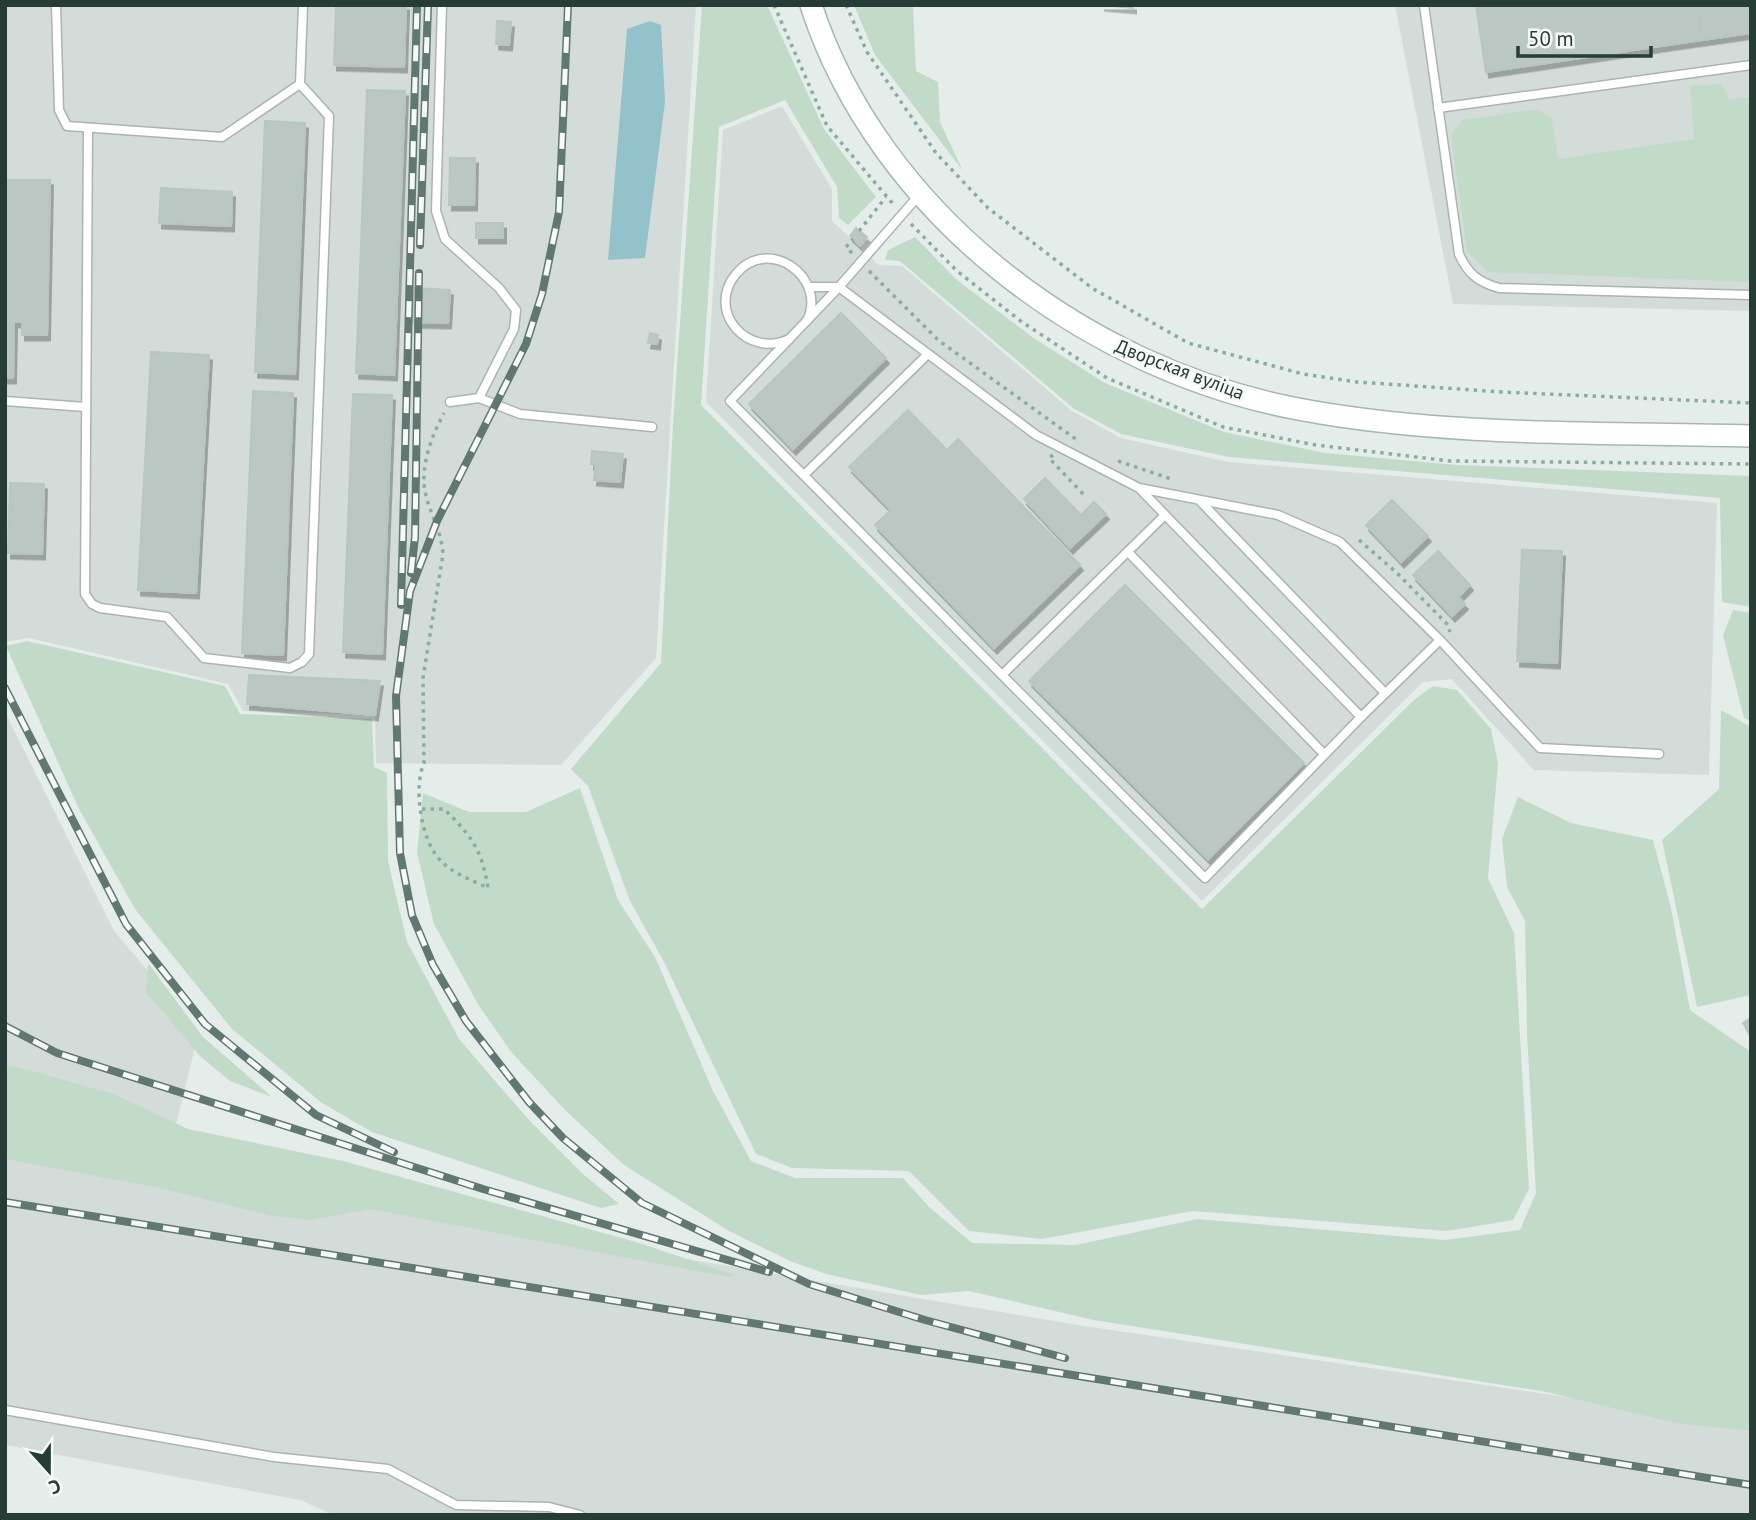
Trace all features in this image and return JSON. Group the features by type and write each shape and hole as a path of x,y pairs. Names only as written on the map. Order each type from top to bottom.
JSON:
{"street":[{"name":"Дворская вуліца","path":"811,5 818,29 860,115 920,194 969,244 1045,301 1106,340 1232,392 1296,409 1348,417 1459,428 1751,436"}],"lane":[{"path":"56,5 59,110 67,126 222,137 300,85"},
{"path":"88,128 85,594 92,604 167,617 204,658 290,668 302,662 309,654 330,116 300,85 303,5"},
{"path":"442,5 436,211 445,239 499,288 516,310 514,328 480,398"},
{"path":"1424,5 1459,254 1466,270 1482,284 1499,288 1751,295"},
{"path":"1438,108 1751,65"},
{"path":"920,194 904,216 804,327 730,401 1205,878 1360,717 1440,640"},
{"path":"794,337 768,345 742,336 727,313 725,298 729,284 737,272 762,258 791,264 802,274 812,301 804,327"},
{"path":"809,287 839,287 1036,435 1139,488 1278,515 1340,542 1440,640 1540,748 1658,754"},
{"path":"804,475 928,354"},
{"path":"450,402 480,398 520,414 652,426"},
{"path":"5,401 85,407"},
{"path":"1139,488 1360,717"},
{"path":"1199,500 1385,693"},
{"path":"1002,675 1165,515"},
{"path":"1128,552 1324,754"},
{"path":"5,1410 274,1457 388,1469 456,1506 549,1507 580,1515"}],"path":[{"path":"774,5 827,126 886,197 957,271 1022,322 1107,378 1223,427 1316,445 1450,461 1751,464"},
{"path":"846,5 867,52 936,153 988,208 1092,288 1188,343 1303,374 1357,382 1502,392 1751,403"},
{"path":"859,231 886,197"},
{"path":"853,239 846,247 938,340 1082,443"},
{"path":"422,809 444,809 470,833 484,860 488,888 442,863 429,845 422,809 419,775 424,763 423,678 443,554 441,533 425,492 424,468 450,402"},
{"path":"1072,437 1049,458 1085,496"},
{"path":"1113,460 1184,482"},
{"path":"1358,540 1397,573 1448,625 1451,630 1440,640"}],"shaded area":[{"path":"5,5 696,5 656,658 561,765 376,763 375,715 243,711 228,684 29,638 5,642"},
{"path":"1395,5 1751,5 1751,311 1453,304"},
{"path":"782,106 832,189 832,221 879,265 902,266 1072,411 1121,438 1228,462 1717,503 1709,775 1534,770 1452,679 1423,682 1202,901 706,402 723,130"},
{"path":"5,712 114,931 199,1031 173,1137 5,1084"},
{"path":"5,1144 1084,1326 1751,1424 1751,1515 334,1515 300,1500 5,1445"}],"green space":[{"path":"702,5 767,5 824,129 876,197 848,225 839,218 837,187 785,100 719,127 701,405 1202,909 1414,700 1433,686 1457,690 1491,729 1498,764 1488,878 1514,933 1529,1189 1513,1220 1447,1231 1193,1211 1042,1239 969,1231 909,1171 792,1168 756,1154 664,962 630,901 588,786 571,769 661,663 673,424"},
{"path":"854,5 913,5 916,71 938,82 940,122 963,171 875,55"},
{"path":"1722,84 1729,99 1751,97 1751,282 1488,272 1467,252 1451,135 1462,120 1538,109 1552,119 1558,159 1694,139 1690,86"},
{"path":"915,237 957,280 1032,337 1105,383 1224,432 1325,453 1457,465 1751,476 1751,607 1722,602 1720,498 1229,457 1121,434 1073,408 900,261 885,260 888,250"},
{"path":"1733,610 1751,613 1751,721 1744,718 1723,635"},
{"path":"27,641 225,686 240,714 372,719 374,767 387,773 388,861 407,942 459,1039 528,1119 583,1174 619,1204 601,1208 372,1132 322,1103 232,1029 135,909 78,807 6,646"},
{"path":"1721,710 1751,727 1751,995 1697,1007 1662,840 1719,789"},
{"path":"580,788 618,900 655,957 713,1091 751,1161 795,1178 903,1178 929,1207 972,1243 1076,1245 1197,1219 1445,1240 1520,1230 1536,1193 1527,1034 1525,921 1507,887 1502,839 1518,797 1571,823 1653,840 1671,908 1690,1010 1751,1052 1751,1431 1675,1423 1547,1392 1094,1320 969,1291 921,1295 826,1274 790,1261 729,1231 624,1165 566,1111 512,1053 479,1006 434,924 417,853 423,793 469,812 526,812"},
{"path":"148,963 203,1037 272,1097 230,1081 200,1056 146,992"},
{"path":"14,1066 114,1094 188,1129 343,1161 636,1242 735,1275 728,1277 370,1209 311,1220 272,1216 155,1187 5,1159 5,1068"}],"water":[{"path":"650,21 661,25 665,102 645,258 608,260 627,29"}],"building":[{"path":"336,5 406,5 404,67 334,65"},
{"path":"1101,5 1133,5 1133,8"},
{"path":"1476,5 1697,5 1702,40 1486,72"},
{"path":"1697,5 1751,5 1751,33 1702,40"},
{"path":"497,21 511,22 509,45 496,44"},
{"path":"367,90 405,91 394,375 356,373"},
{"path":"265,121 305,123 295,374 255,372"},
{"path":"450,158 475,158 474,205 449,205"},
{"path":"5,180 50,180 47,335 22,335 22,322 14,322 13,378 5,378"},
{"path":"161,188 232,192 231,226 159,223"},
{"path":"476,223 503,223 503,238 476,238"},
{"path":"856,228 867,237 860,245 850,236"},
{"path":"413,288 450,290 448,323 412,322"},
{"path":"841,313 886,358 793,449 749,404"},
{"path":"650,333 658,335 657,344 648,343"},
{"path":"151,352 209,355 196,593 138,590"},
{"path":"253,391 293,393 283,655 242,653"},
{"path":"353,394 392,395 382,654 343,652"},
{"path":"908,410 947,450 958,439 1080,565 994,648 875,525 891,510 849,467"},
{"path":"592,451 623,454 620,482 594,480 596,464 591,464"},
{"path":"1045,478 1081,515 1094,502 1106,514 1070,548 1024,499"},
{"path":"10,483 44,484 42,554 8,553"},
{"path":"1392,500 1428,536 1401,562 1366,525"},
{"path":"1522,550 1562,551 1557,663 1517,661"},
{"path":"1438,551 1470,585 1458,597 1465,604 1452,616 1413,575"},
{"path":"1125,585 1304,763 1208,859 1029,681"},
{"path":"249,675 380,681 375,715 247,704"},
{"path":"1751,1018 1751,1036 1743,1023"}],"railway":[{"path":"401,605 417,5"},
{"path":"420,245 428,5"},
{"path":"568,5 559,212 542,294 526,344 437,521 410,591 396,696 400,853 412,915 433,965 466,1021 529,1102 563,1138 642,1203 809,1284 925,1320 1065,1358"},
{"path":"411,573 415,537 419,273"},
{"path":"5,688 126,924 205,1024 316,1115 394,1152"},
{"path":"5,1026 57,1053 483,1189 769,1272"},
{"path":"5,1202 1751,1485"}]}
